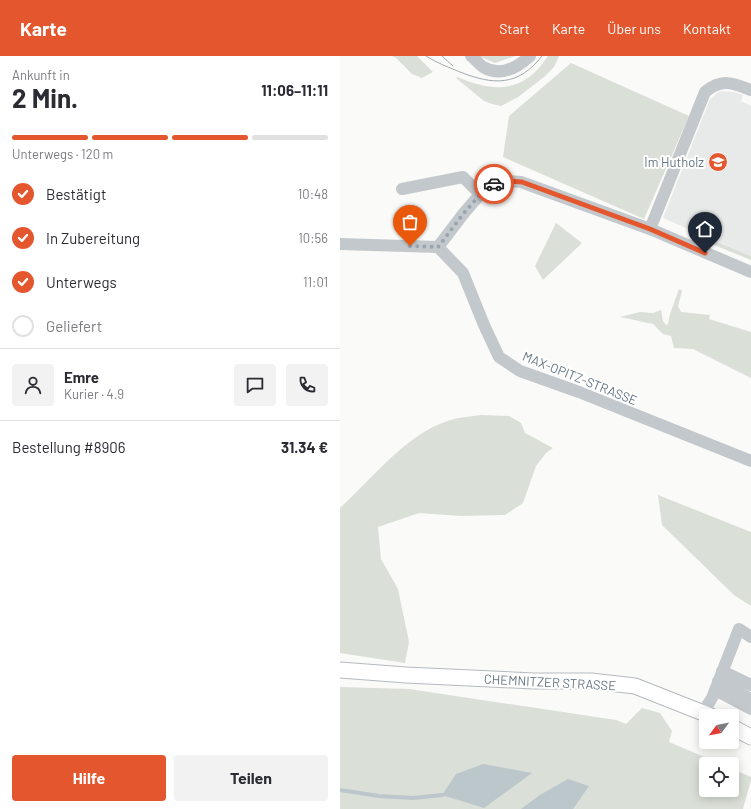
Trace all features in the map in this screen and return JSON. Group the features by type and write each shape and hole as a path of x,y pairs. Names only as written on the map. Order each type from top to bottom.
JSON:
{"main road":[{"name":"CHEMNITZER STRASSE","path":"340,670 406,675 534,681 591,681 635,686 699,711"},
{"path":"739,731 751,737"}],"street":[{"path":"471,56 483,67 496,72 512,68 530,56"},
{"path":"650,229 705,92 714,85 724,82 737,84 751,90"},
{"path":"402,189 463,178 480,194"},
{"path":"340,244 438,247 488,185 507,181 522,182 650,229 751,272"},
{"name":"MAX-OPITZ-STRASSE","path":"438,247 463,273 499,357 520,371 579,392 751,461"},
{"path":"709,709 718,681 739,630 751,637"},
{"path":"718,681 751,685"},
{"path":"718,681 751,699"},
{"path":"718,681 751,709"}],"shaded area":[{"path":"392,56 417,56 433,72 422,78 412,74"},
{"path":"479,56 515,56 495,63"},
{"path":"548,56 559,56 554,67 544,77 518,97 501,106 484,101 456,78 457,77 484,86 508,86 519,83 529,77 539,68"},
{"path":"571,63 689,116 644,219 503,157 509,116"},
{"name":"Im Hutholz","path":"720,91 734,92 743,95 741,101 751,106 751,256 663,218 710,99"},
{"path":"556,223 582,243 543,280 535,266"},
{"path":"708,238 751,256 751,260 709,243 706,250 703,249"},
{"path":"679,289 682,291 678,306 681,312 710,315 709,319 751,332 751,378 693,349 674,348 671,336 663,334 653,324 620,317 640,312 653,313 661,310 663,321 666,325 668,324"},
{"path":"481,415 509,416 521,423 525,433 553,448 546,453 536,466 523,503 505,515 461,516 419,513 378,527 381,559 398,589 409,642 405,663 340,653 340,508 392,456 422,434 437,425 454,419"},
{"path":"658,495 751,532 751,606 734,595 662,525"},
{"path":"340,687 409,689 616,720 626,724 642,708 660,713 672,731 669,742 704,757 699,757 699,797 739,797 739,772 751,777 743,809 340,809"},
{"path":"483,764 532,773 484,808 442,795 456,774"},
{"path":"568,779 589,786 573,809 521,809 540,795"}],"waterway":[{"path":"340,790 379,796 413,798 442,795"}],"tram line":[{"path":"426,56 438,63 460,72 494,81 514,78 524,73 542,56"},
{"path":"442,56 453,66"}],"way so far":[{"path":"410,246 438,247 488,185 494,184"}],"place":[{"name":"Im Hutholz","path":"718,162"}],"route":[{"path":"494,184 507,181 522,182 650,229 705,253"}]}
